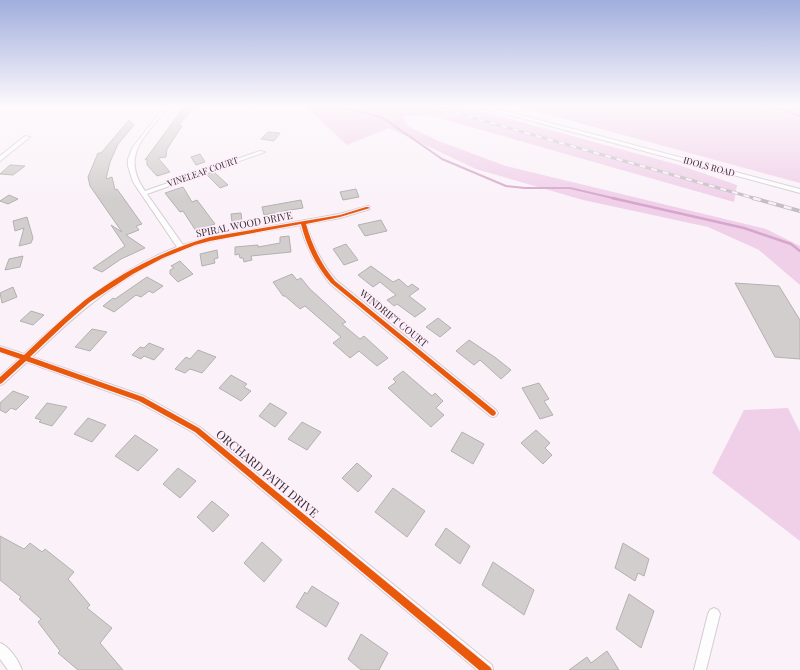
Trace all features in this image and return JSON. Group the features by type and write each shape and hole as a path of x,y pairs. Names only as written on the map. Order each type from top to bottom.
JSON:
{"main road":[{"name":"IDOLS ROAD","path":"597,137 800,191"}],"street":[{"path":"0,158 27,137"},
{"path":"142,137 134,148 132,154 132,173 181,248"},
{"name":"VINELEAF COURT","path":"144,193 262,152"},
{"name":"SPIRAL WOOD DRIVE","path":"0,381 88,301 119,280 181,248 210,239 303,223 368,208"},
{"name":"WINDRIFT COURT","path":"303,223 314,255 322,269 333,282 493,413"},
{"name":"ORCHARD PATH DRIVE","path":"0,349 141,400 197,430 487,670"},
{"path":"700,670 714,614"},
{"path":"0,649 16,670"}],"shaded area":[{"path":"339,137 366,137 347,145"},
{"path":"409,137 431,137 506,166 766,229 800,246 800,285 759,250 708,227 583,200 476,169"},
{"path":"507,137 577,137 679,165 737,185 734,202"},
{"path":"632,137 800,137 800,183"},
{"path":"788,408 800,432 800,541 712,473 744,410"}],"building":[{"path":"114,137 124,137 118,144 110,162 106,179 112,177 115,190 117,189 142,224 136,226 139,230 126,235 145,248 121,259 102,272 93,268 125,246 111,225 122,232 90,186 88,177 98,153 101,153"},
{"path":"162,137 175,137 167,149 166,157 158,158 170,172 157,176 147,165 147,159 145,160"},
{"path":"263,137 277,137 274,141 261,139"},
{"path":"200,154 205,162 196,165 191,157"},
{"path":"10,165 25,166 13,175 0,174"},
{"path":"214,172 228,185 220,188 206,174"},
{"path":"183,187 192,202 197,200 215,224 196,231 183,211 180,212 165,193"},
{"path":"356,189 359,197 343,200 340,192"},
{"path":"9,195 18,199 8,204 0,201"},
{"path":"301,200 303,208 284,211 284,213 275,215 274,213 264,215 262,207"},
{"path":"241,213 242,221 232,222 231,214"},
{"path":"27,217 33,238 31,243 19,246 24,228 15,231 13,221"},
{"path":"381,220 387,231 365,236 358,225"},
{"path":"289,236 291,252 251,256 252,260 244,262 243,258 240,258 239,254 235,255 235,247 258,245 258,247 280,243 280,237"},
{"path":"346,244 358,260 344,265 333,249"},
{"path":"217,250 218,258 214,259 215,263 202,266 200,254"},
{"path":"23,256 20,267 5,270 9,259"},
{"path":"180,261 193,274 178,282 170,274 170,270 174,268 171,266"},
{"path":"371,266 393,282 399,279 408,287 412,284 419,289 409,296 426,309 415,317 397,304 394,306 387,300 396,295 380,282 373,287 358,275"},
{"path":"292,274 297,280 301,278 309,288 346,322 342,324 360,339 364,336 388,358 377,366 359,351 350,358 333,343 341,337 305,306 300,309 285,296 283,296 273,282"},
{"path":"147,277 163,286 153,293 149,291 141,297 136,295 114,312 103,306 113,298 115,299"},
{"path":"735,283 779,286 800,320 800,359 775,357"},
{"path":"13,287 17,297 2,303 0,293"},
{"path":"31,311 44,315 33,325 20,321"},
{"path":"438,318 451,328 440,337 426,327"},
{"path":"92,329 107,332 90,351 75,347"},
{"path":"469,340 511,370 501,379 480,360 474,365 456,351"},
{"path":"149,343 164,349 154,360 144,356 141,359 132,355 140,347 144,348"},
{"path":"198,350 216,357 202,373 190,369 185,373 175,369 186,357 190,359"},
{"path":"403,371 432,396 435,393 443,401 436,408 444,415 431,427 388,388 396,382 393,379"},
{"path":"231,375 247,384 244,387 251,391 241,401 219,388"},
{"path":"539,383 549,399 544,401 553,415 540,419 522,388"},
{"path":"13,391 29,397 16,410 11,408 6,413 0,410 0,403"},
{"path":"47,403 67,407 52,426 39,422 41,420 35,418"},
{"path":"270,403 287,413 275,427 259,416"},
{"path":"88,418 106,425 92,442 74,434"},
{"path":"302,422 321,432 307,450 288,439"},
{"path":"536,430 550,443 545,448 552,455 543,464 521,443"},
{"path":"462,432 484,444 473,464 451,451"},
{"path":"135,435 158,450 138,471 115,456"},
{"path":"357,463 372,476 358,492 342,478"},
{"path":"178,468 196,481 180,498 163,484"},
{"path":"393,488 425,511 407,537 375,512"},
{"path":"212,501 229,515 213,532 197,517"},
{"path":"446,528 470,546 460,564 435,545"},
{"path":"0,536 24,549 30,543 42,552 45,549 74,572 68,579 90,605 87,608 112,628 100,643 123,670 78,670 58,653 60,651 38,622 41,619 19,599 21,597 0,580"},
{"path":"262,542 282,560 264,582 244,563"},
{"path":"623,543 649,559 644,576 638,573 635,581 615,568"},
{"path":"493,562 534,590 524,615 482,585"},
{"path":"312,586 339,603 326,627 296,607 305,592 307,594"},
{"path":"629,594 654,611 641,648 616,629"},
{"path":"361,634 388,653 379,670 361,670 348,659"},
{"path":"607,651 619,670 569,670 587,657 591,663"}],"waterway":[{"path":"411,137 442,159 506,186 525,188 570,188 617,199"},
{"path":"612,198 744,228 791,244 800,251"}],"railway":[{"path":"541,137 757,199"},
{"path":"753,198 800,211"}],"cycle path":[{"path":"0,381 65,320 88,301 116,281 162,256 210,239 340,216 368,208"},
{"path":"303,223 314,254 322,268 333,282 493,413"},
{"path":"0,349 141,399 197,430 487,670"}]}
